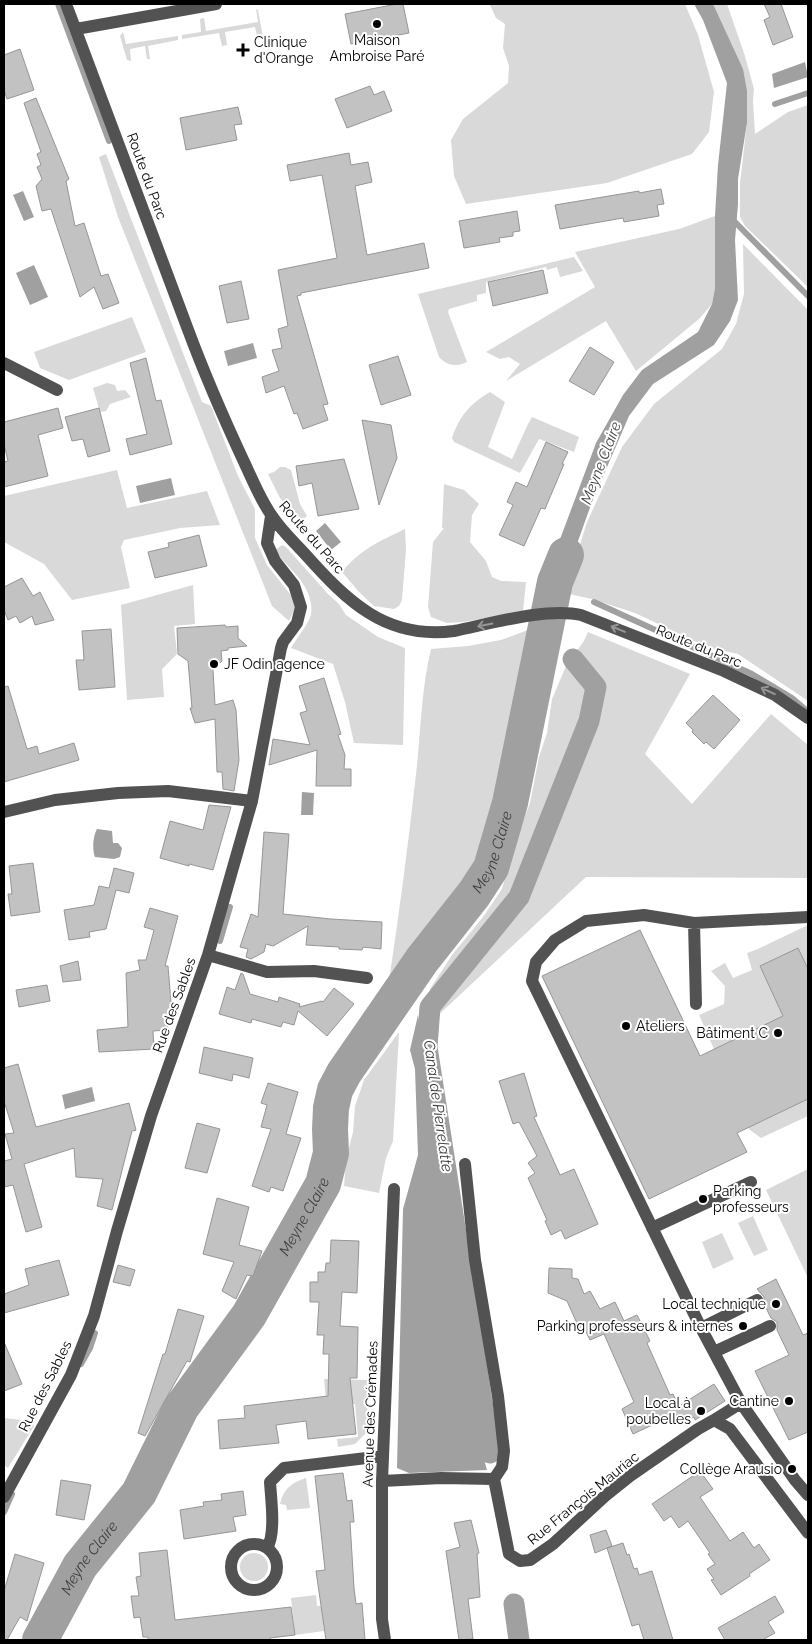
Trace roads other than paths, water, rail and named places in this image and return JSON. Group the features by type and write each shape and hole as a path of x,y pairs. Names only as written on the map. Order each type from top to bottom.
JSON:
{"street":[{"name":"Route du Parc","path":"66,4 218,407 272,516 330,582 373,617 390,625 414,631 438,633 533,616 571,612 724,671 775,695 808,718"},
{"path":"76,30 216,4"},
{"path":"4,363 57,390"},
{"name":"Rue des Sables","path":"4,1497 71,1374 94,1316 150,1116 208,955 252,801 283,642 297,623 300,613 300,601 294,586 276,561 267,543 272,516"},
{"path":"4,812 68,797 118,793 168,792 252,801"},
{"path":"808,917 694,922 644,916 586,922 556,940 536,962 532,980 701,1328 741,1402 785,1466 808,1495"},
{"path":"694,922 696,1004"},
{"path":"208,955 267,972 314,972 367,978"},
{"path":"382,1482 441,1478 494,1479 502,1467 504,1451 498,1396 475,1260 465,1164"},
{"path":"652,1228 751,1182"},
{"name":"Avenue des Crémades","path":"385,1640 382,1619 382,1482 394,1189"},
{"path":"701,1328 757,1300"},
{"path":"714,1352 770,1326"},
{"name":"Rue François Mauriac","path":"494,1479 510,1554 520,1561 530,1560 553,1544 605,1496 630,1476 698,1428 741,1402"},
{"path":"714,1420 730,1429 808,1533"},
{"path":"267,1548 270,1542 271,1526 270,1482 276,1474 284,1468 383,1456"}],"water":[{"path":"694,4 713,4 743,69 747,91 747,123 738,179 735,240 738,300 730,321 714,345 653,384 629,416 592,502 568,569 562,590 562,601 542,604 544,582 596,443 623,395 642,370 698,332 712,304 715,288 715,216 718,165 727,83 703,20"},
{"path":"805,62 808,77 774,88 772,74"},
{"path":"23,191 34,217 24,221 13,195"},
{"path":"34,265 48,297 30,305 16,273"},
{"path":"253,343 257,358 228,366 224,351"},
{"path":"171,478 175,495 140,503 136,486"},
{"path":"325,523 341,542 331,550 316,531"},
{"path":"302,792 314,793 313,815 301,815"},
{"path":"97,829 112,831 113,843 118,843 122,848 120,857 114,859 95,857 93,843"},
{"path":"418,1015 445,1191 451,1265 479,1441 487,1470 409,1473 397,1468 403,1209 418,1155 415,1069 410,1050"},
{"path":"92,1087 95,1101 65,1109 62,1095"}],"waterway":[{"path":"58,4 109,141"},
{"path":"775,104 808,93"},
{"path":"732,219 808,296"},
{"name":"Meyne Claire","path":"40,1640 80,1566 139,1493 181,1408 249,1315 323,1184 331,1153 331,1108 335,1090 344,1073 422,960 474,894 491,868 510,803 555,582 566,555"},
{"path":"594,602 752,674 792,698 806,710"},
{"name":"Canal de Pierrelatte","path":"490,1453 427,1047 430,1007 519,897 589,721 596,687 573,659"},
{"path":"220,941 230,907"},
{"path":"81,1364 90,1348 95,1333"},
{"path":"4,1512 12,1494"},
{"name":"Canal de Pierrelatte","path":"514,1604 519,1640"}],"place":[{"name":"Maison Ambroise Paré","path":"377,24"},
{"name":"Clinique d'Orange","path":"243,50"},
{"name":"JF Odin agence","path":"214,664"},
{"name":"Ateliers","path":"626,1026"},
{"name":"Bâtiment C","path":"778,1033"},
{"name":"Parking professeurs","path":"703,1199"},
{"name":"Local technique","path":"776,1304"},
{"name":"Parking professeurs & internes","path":"743,1326"},
{"name":"Cantine","path":"789,1401"},
{"name":"Local à poubelles","path":"701,1411"},
{"name":"Collège Arausio","path":"792,1469"}]}
